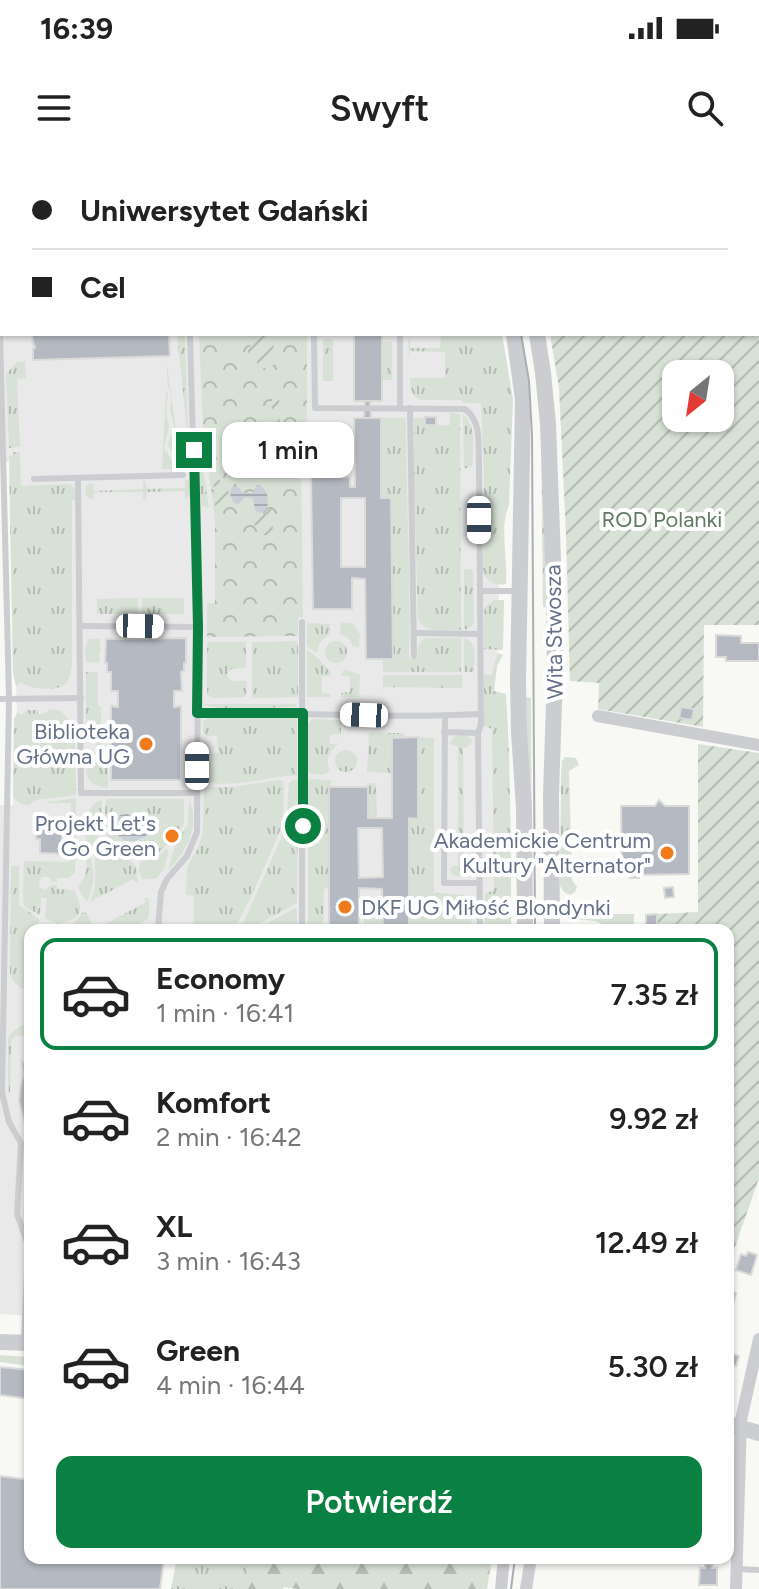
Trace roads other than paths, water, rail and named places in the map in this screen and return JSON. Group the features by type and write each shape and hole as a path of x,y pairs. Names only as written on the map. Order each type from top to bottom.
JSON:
{"street":[{"name":"Wita Stwosza","path":"514,336 523,400 519,732 524,808 525,924"},
{"name":"Wita Stwosza","path":"537,336 548,424 554,588 552,924"},
{"path":"598,716 759,745"},
{"path":"736,1589 735,1426 759,1339"},
{"path":"0,1342 24,1342"},
{"path":"735,1426 759,1433"},
{"path":"501,1589 503,1564"},
{"path":"526,1589 530,1564"}],"lane":[{"path":"0,336 9,698 2,1093 9,1122 21,1143 16,1207 24,1236"},
{"path":"158,924 161,892 167,879 183,863 197,832 198,627 190,336"},
{"path":"314,336 315,408 465,409 474,416 477,425 480,924"},
{"path":"400,336 400,408"},
{"path":"410,408 414,656"},
{"path":"34,479 183,475"},
{"path":"78,478 81,793 197,793"},
{"path":"480,591 520,591"},
{"path":"302,622 302,924"},
{"path":"80,626 198,627"},
{"path":"414,633 480,634"},
{"path":"0,699 81,698"},
{"path":"197,713 480,714"},
{"path":"445,716 444,883 479,883"},
{"path":"444,732 478,733"},
{"path":"737,1569 759,1570"}],"tram line":[{"path":"521,336 529,381 532,435 535,924"},
{"path":"511,1589 514,1564"}],"place":[{"name":"Biblioteka Główna UG","path":"146,744"},
{"name":"Projekt Let's Go Green","path":"172,836"},
{"name":"Akademickie Centrum Kultury \"Alternator\"","path":"667,853"},
{"name":"DKF UG Miłość Blondynki","path":"345,907"}],"park label":[{"name":"ROD Polanki","path":"662,519"}]}
